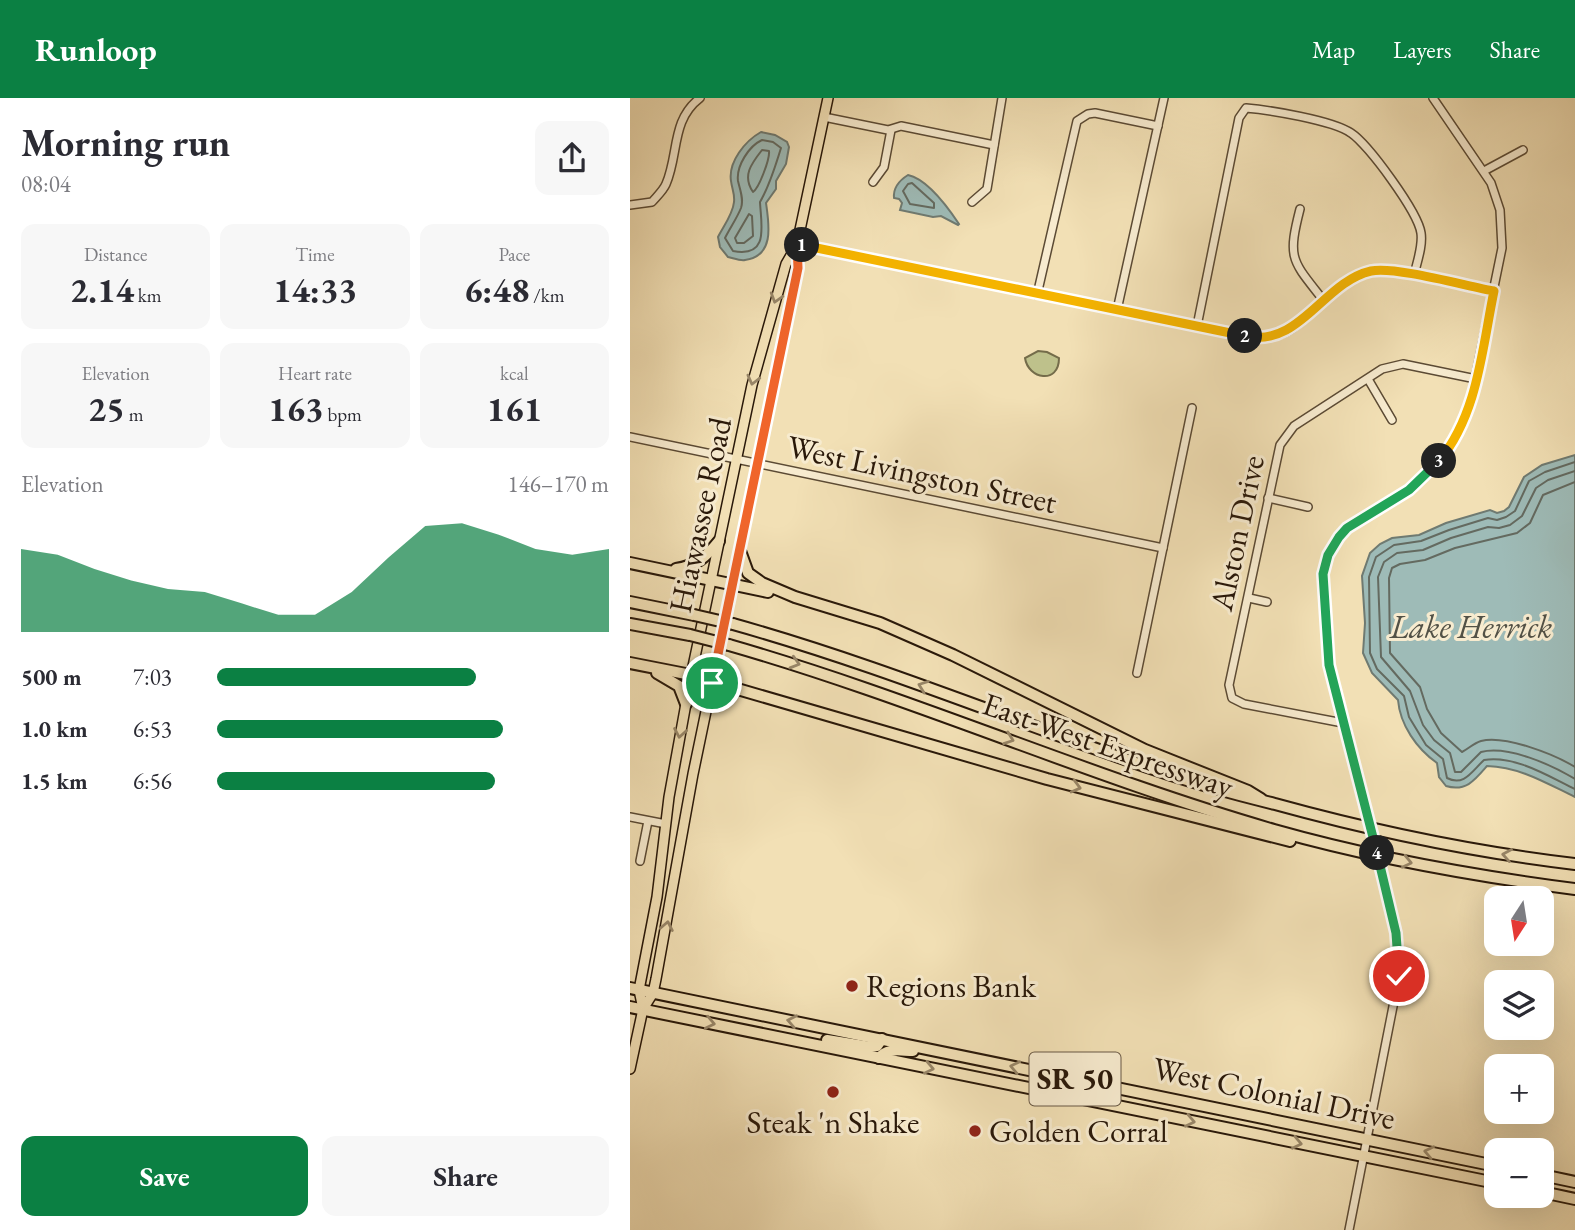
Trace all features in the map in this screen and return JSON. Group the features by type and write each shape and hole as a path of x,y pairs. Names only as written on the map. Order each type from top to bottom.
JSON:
{"highway":[{"path":"668,570 692,566 707,555 719,541"},
{"path":"740,551 748,573 754,579 795,597"},
{"path":"630,563 795,597 893,628 1145,750 1248,791 1266,802"},
{"name":"East-West Expressway","path":"630,602 733,624 802,644 1154,770 1243,797 1414,838 1516,857 1575,864"},
{"name":"East-West Expressway","path":"630,624 690,635 831,675 1102,773 1221,813 1317,841 1420,865 1575,889"},
{"path":"630,663 691,676 1161,810 1304,844 1317,841"},
{"path":"646,666 679,686 686,704"},
{"name":"West Colonial Drive","path":"635,989 1484,1163"},
{"name":"West Colonial Drive","path":"630,1007 1484,1181"},
{"path":"790,1039 801,1036 874,1047 882,1039"},
{"path":"879,1058 883,1052 889,1051 940,1052"},
{"path":"1101,1103 1106,1086"},
{"path":"1554,1178 1575,1182"},
{"path":"1554,1195 1575,1199"}],"main road":[{"name":"Hiawassee Road","path":"630,1069 643,1009 653,993 712,683 798,268 797,244 828,98"},
{"name":"Hiawassee Road","path":"643,1009 635,989 657,897 666,824 691,676 752,385 786,264 797,244"}],"street":[{"path":"630,205 652,202 666,186 678,128 700,98"},
{"path":"971,202 987,189 1002,98"},
{"path":"1117,310 1164,98"},
{"path":"1349,1230 1399,976 1396,933 1329,665 1323,582 1328,555 1347,528 1398,498 1434,467 1451,445 1465,418 1476,379 1502,248 1502,223 1496,194 1484,171 1433,98"},
{"path":"1197,326 1239,118 1246,108 1333,125 1351,133 1375,159 1417,219 1422,235 1414,275"},
{"path":"1037,295 1077,121 1095,113 1158,126"},
{"path":"824,117 891,130 901,126 994,145"},
{"path":"873,182 884,167 891,130"},
{"path":"1484,171 1523,150"},
{"path":"1300,208 1292,240 1293,256 1298,268 1324,301"},
{"path":"797,244 1251,338 1270,338 1288,331 1352,279 1371,271 1394,271 1494,291"},
{"name":"Alston Drive","path":"1343,723 1244,704 1231,698 1229,685 1280,445 1294,426 1382,369 1403,363 1476,379"},
{"path":"1368,379 1392,420"},
{"path":"1136,673 1192,408"},
{"name":"West Livingston Street","path":"630,438 1163,548"},
{"path":"1268,498 1308,507"},
{"path":"1249,598 1267,602"},
{"path":"630,817 666,824"},
{"path":"640,861 648,821"}],"green space":[{"path":"1038,351 1059,358 1058,367 1049,375 1037,374 1027,365 1025,358"}],"water":[{"path":"761,132 775,135 787,142 789,147 786,164 776,181 776,189 766,203 769,229 766,246 755,257 739,260 728,257 720,247 718,237 733,207 732,167 744,146"},
{"path":"908,175 930,188 959,224 941,216 933,217 900,210 902,203 894,198 895,191"},
{"name":"Lake Herrick","path":"1575,455 1575,797 1543,781 1499,767 1487,766 1465,786 1446,786 1439,777 1437,763 1416,744 1406,727 1398,700 1372,673 1363,653 1365,623 1362,576 1370,553 1392,538 1419,535 1446,523 1490,510 1497,513 1504,511 1509,507 1524,477 1542,465"}],"place":[{"name":"Regions Bank","path":"852,986"},
{"name":"Steak 'n Shake","path":"833,1092"},
{"name":"Golden Corral","path":"975,1131"}],"route":[{"path":"712,683 798,268 797,244 1251,338 1270,338 1288,331 1352,279 1371,271 1394,271 1494,291 1470,404 1451,445 1434,467 1409,490 1347,528 1328,555 1323,574 1329,665 1396,933 1399,976"}]}
